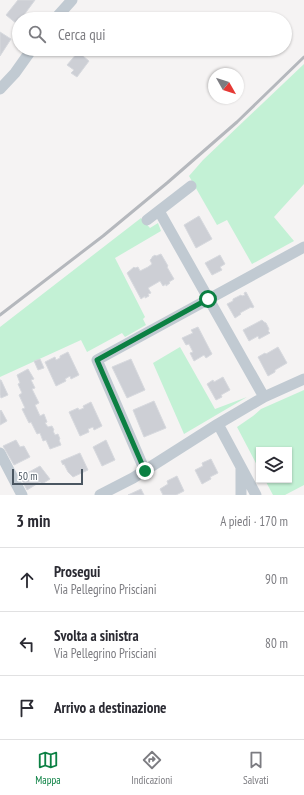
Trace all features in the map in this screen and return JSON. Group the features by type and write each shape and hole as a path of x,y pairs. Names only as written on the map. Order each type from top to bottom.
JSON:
{"street":[{"path":"61,12 72,0"},
{"path":"0,89 15,73 27,56"},
{"path":"147,220 191,186"},
{"path":"159,211 264,397"},
{"path":"145,471 97,360 304,247"},
{"path":"100,495 125,483 218,424 264,397 304,379"},
{"path":"218,424 256,495"},
{"path":"0,453 22,495"},
{"path":"241,468 241,495"}],"green space":[{"path":"304,64 304,184 274,217 294,241 252,264 227,220 217,225 189,176 203,160"},
{"path":"141,218 150,228 158,223 161,231 115,258 145,317 143,319 146,325 125,337 122,333 87,352 81,340 0,377 0,327"},
{"path":"180,347 215,409 247,397 184,434 153,363"},
{"path":"304,390 304,485 285,495 273,495 267,483 292,483 292,447 256,447 256,463 237,427 261,409"}],"building":[{"path":"18,0 35,0 26,12 12,12 12,20 6,15"},
{"path":"0,32 11,39 0,56"},
{"path":"75,56 83,56 89,61 77,77 71,73 74,70 67,65"},
{"path":"199,216 212,239 196,248 184,225"},
{"path":"161,254 174,279 166,286 166,284 163,286 160,281 148,288 151,293 148,294 149,296 145,298 145,296 141,299 127,273 134,267 138,267 140,271 148,267 152,264 150,260 152,257"},
{"path":"220,255 225,264 220,267 222,270 212,275 205,263"},
{"path":"246,292 254,307 240,313 241,314 235,318 227,304 241,295 245,295 244,293"},
{"path":"262,320 266,323 270,333 259,339 258,336 249,341 243,330"},
{"path":"198,327 212,354 206,358 204,355 194,361 190,353 193,352 189,344 186,345 182,338 193,333 191,330"},
{"path":"278,347 287,363 268,376 258,357"},
{"path":"68,352 79,375 71,379 70,376 65,379 66,381 56,386 45,362 55,357 56,360"},
{"path":"40,359 44,368 38,370 34,361"},
{"path":"131,359 145,390 127,398 112,367"},
{"path":"28,369 34,379 31,380 35,388 32,389 39,403 35,405 40,416 44,414 47,422 45,423 48,427 52,426 55,435 58,434 60,439 61,445 50,449 46,440 43,441 40,433 37,434 31,422 29,423 22,409 25,408 19,395 22,393 18,384 20,383 17,375"},
{"path":"223,377 230,390 216,400 207,384 213,380 214,382"},
{"path":"0,380 8,395 1,398 0,395"},
{"path":"154,401 166,428 144,437 133,410"},
{"path":"91,402 102,426 94,430 93,427 88,429 89,432 80,436 69,412 78,408 79,410 84,408 83,406"},
{"path":"1,410 7,421 0,425 0,411"},
{"path":"16,440 20,447 24,446 30,457 14,465 3,446"},
{"path":"106,440 115,460 102,466 93,447"},
{"path":"80,453 88,470 73,477 61,461"},
{"path":"211,459 218,473 210,477 211,479 202,484 195,470 203,466 202,463"},
{"path":"40,466 50,479 42,484 40,482 27,490 20,477"},
{"path":"177,476 184,491 176,495 163,495 160,489 168,484 167,481"},
{"path":"141,489 144,495 128,495"}],"railway":[{"path":"0,315 103,236 167,183 237,122 304,57"}],"route":[{"path":"145,471 97,360 208,299"}]}
